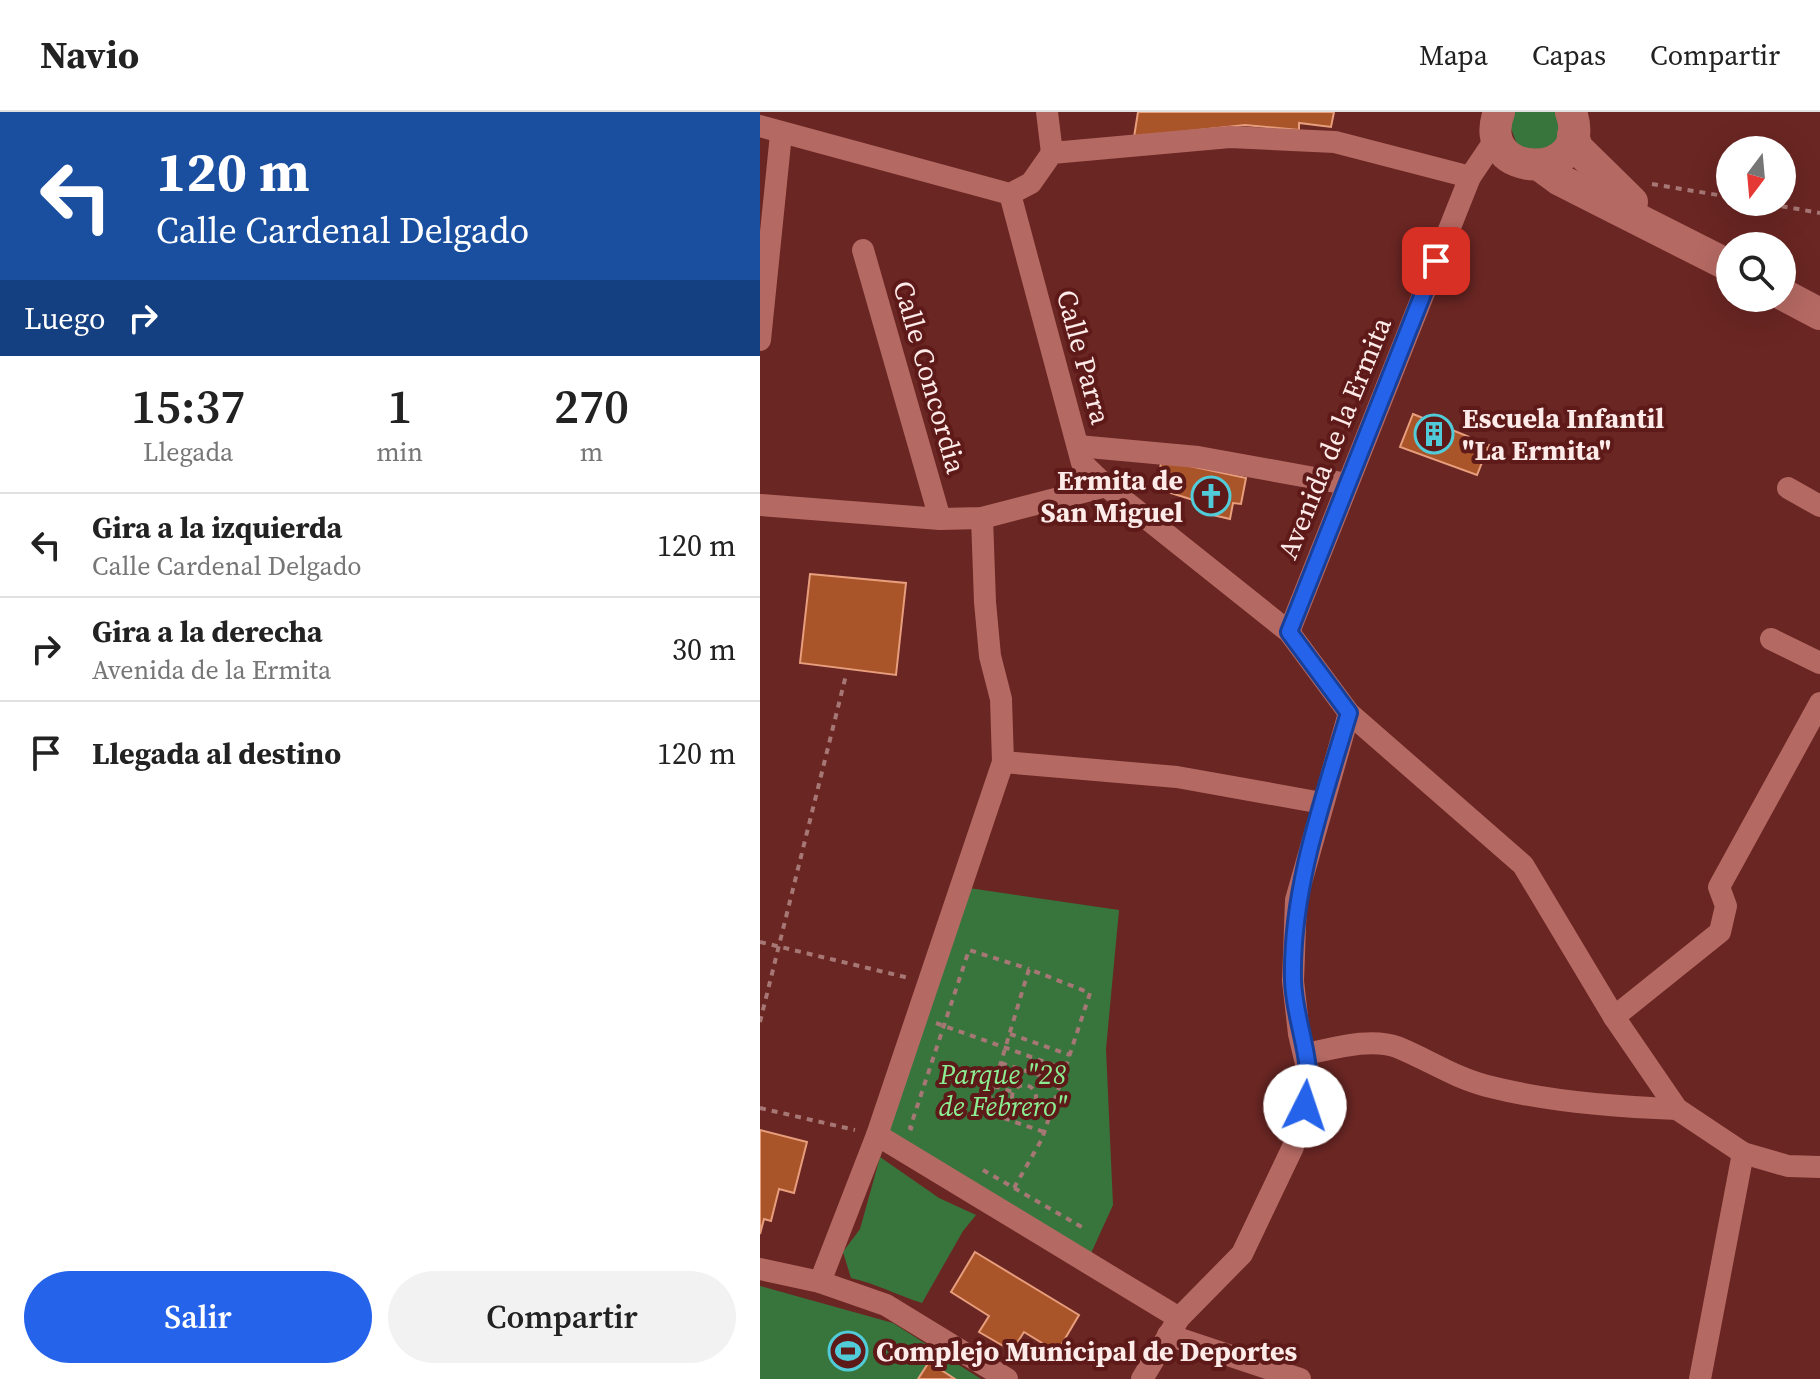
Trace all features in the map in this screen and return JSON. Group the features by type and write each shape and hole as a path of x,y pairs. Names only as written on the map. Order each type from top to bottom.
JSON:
{"main road":[{"path":"1535,166 1562,155 1572,124"},
{"path":"1572,124 1577,148 1661,229"},
{"path":"1498,125 1509,156 1535,166 1716,258"},
{"path":"1796,301 1820,314"}],"street":[{"path":"760,340 771,130 1010,194 1031,183 1052,153 1047,112"},
{"name":"Avenida de la Ermita","path":"1289,632 1470,177 1498,125"},
{"path":"1052,153 1230,137 1335,142 1470,177 1499,168 1535,166"},
{"name":"Calle Parra","path":"1010,194 1082,463 1106,486 1289,632 1349,713 1523,865 1614,1017 1677,1109"},
{"name":"Calle Concordia","path":"863,250 940,519"},
{"path":"1078,446 1198,457 1347,484"},
{"path":"760,505 940,519 982,518 1106,486"},
{"path":"1788,488 1820,506"},
{"path":"820,1282 877,1135 1003,762 1001,699 990,656 985,602 982,518"},
{"path":"1771,639 1820,663"},
{"path":"1142,1379 1174,1327 1242,1254 1269,1203 1293,1147 1311,1085 1299,1034 1293,981 1296,900 1349,713"},
{"path":"1614,1017 1720,932 1726,906 1719,887 1816,718"},
{"path":"1003,762 1177,777 1322,803"},
{"path":"1306,1054 1360,1045 1395,1046 1427,1064 1485,1086 1574,1102 1677,1109 1743,1153 1788,1166 1820,1167"},
{"path":"877,1135 1174,1327 1300,1379"},
{"path":"1700,1379 1743,1153"},
{"path":"760,1269 820,1282 886,1305 1007,1379"}],"path":[{"path":"1645,182 1716,195"},
{"path":"1796,209 1820,213"},
{"path":"760,1022 846,675"},
{"path":"760,942 930,983"},
{"path":"923,1135 910,1128 969,950 1090,993 1044,1132 1014,1188"},
{"path":"1029,969 986,1112 1044,1132"},
{"path":"918,1017 1065,1069"},
{"path":"1010,1034 1070,1055"},
{"path":"1001,1063 1061,1082"},
{"path":"1034,1073 1029,1087 1035,1100 1053,1106"},
{"path":"1013,1092 1022,1085 1029,1087"},
{"path":"994,1086 1013,1092"},
{"path":"1013,1092 1014,1103 1020,1108"},
{"path":"1020,1108 1031,1106 1035,1100"},
{"path":"760,1108 877,1135"},
{"path":"1016,1122 1020,1108"},
{"path":"975,1165 1085,1229"}],"green space":[{"path":"1505,112 1563,112 1562,146 1522,158"},
{"name":"Parque \"28 de Febrero\"","path":"962,887 1119,910 1106,1049 1113,1205 1087,1262 877,1135"},
{"path":"880,1157 939,1198 976,1215 963,1231 922,1303 851,1278 843,1252 860,1229"},
{"name":"Complejo Municipal de Deportes","path":"760,1286 893,1323 981,1379 760,1379"}],"building":[{"path":"1138,112 1334,112 1331,127 1299,123 1299,130 1245,125 1134,137"},
{"name":"Escuela Infantil \"La Ermita\"","path":"1413,414 1489,445 1477,475 1400,447"},
{"name":"Ermita de San Miguel","path":"1162,460 1246,478 1241,504 1233,503 1230,519 1204,513 1206,504 1155,488"},
{"path":"810,574 906,583 896,675 800,663"},
{"path":"760,1130 807,1142 794,1193 779,1189 771,1221 764,1219 760,1234"},
{"path":"975,1252 1079,1315 1057,1352 1024,1332 1012,1351 979,1332 989,1316 951,1292"},
{"path":"929,1362 955,1379 918,1379"}],"place":[{"name":"Escuela Infantil \"La Ermita\"","path":"1434,434"},
{"name":"Ermita de San Miguel","path":"1211,496"},
{"name":"Complejo Municipal de Deportes","path":"848,1351"}],"route":[{"path":"1305,1106 1311,1085 1299,1034 1293,981 1296,900 1349,713 1289,632 1436,261"}]}
